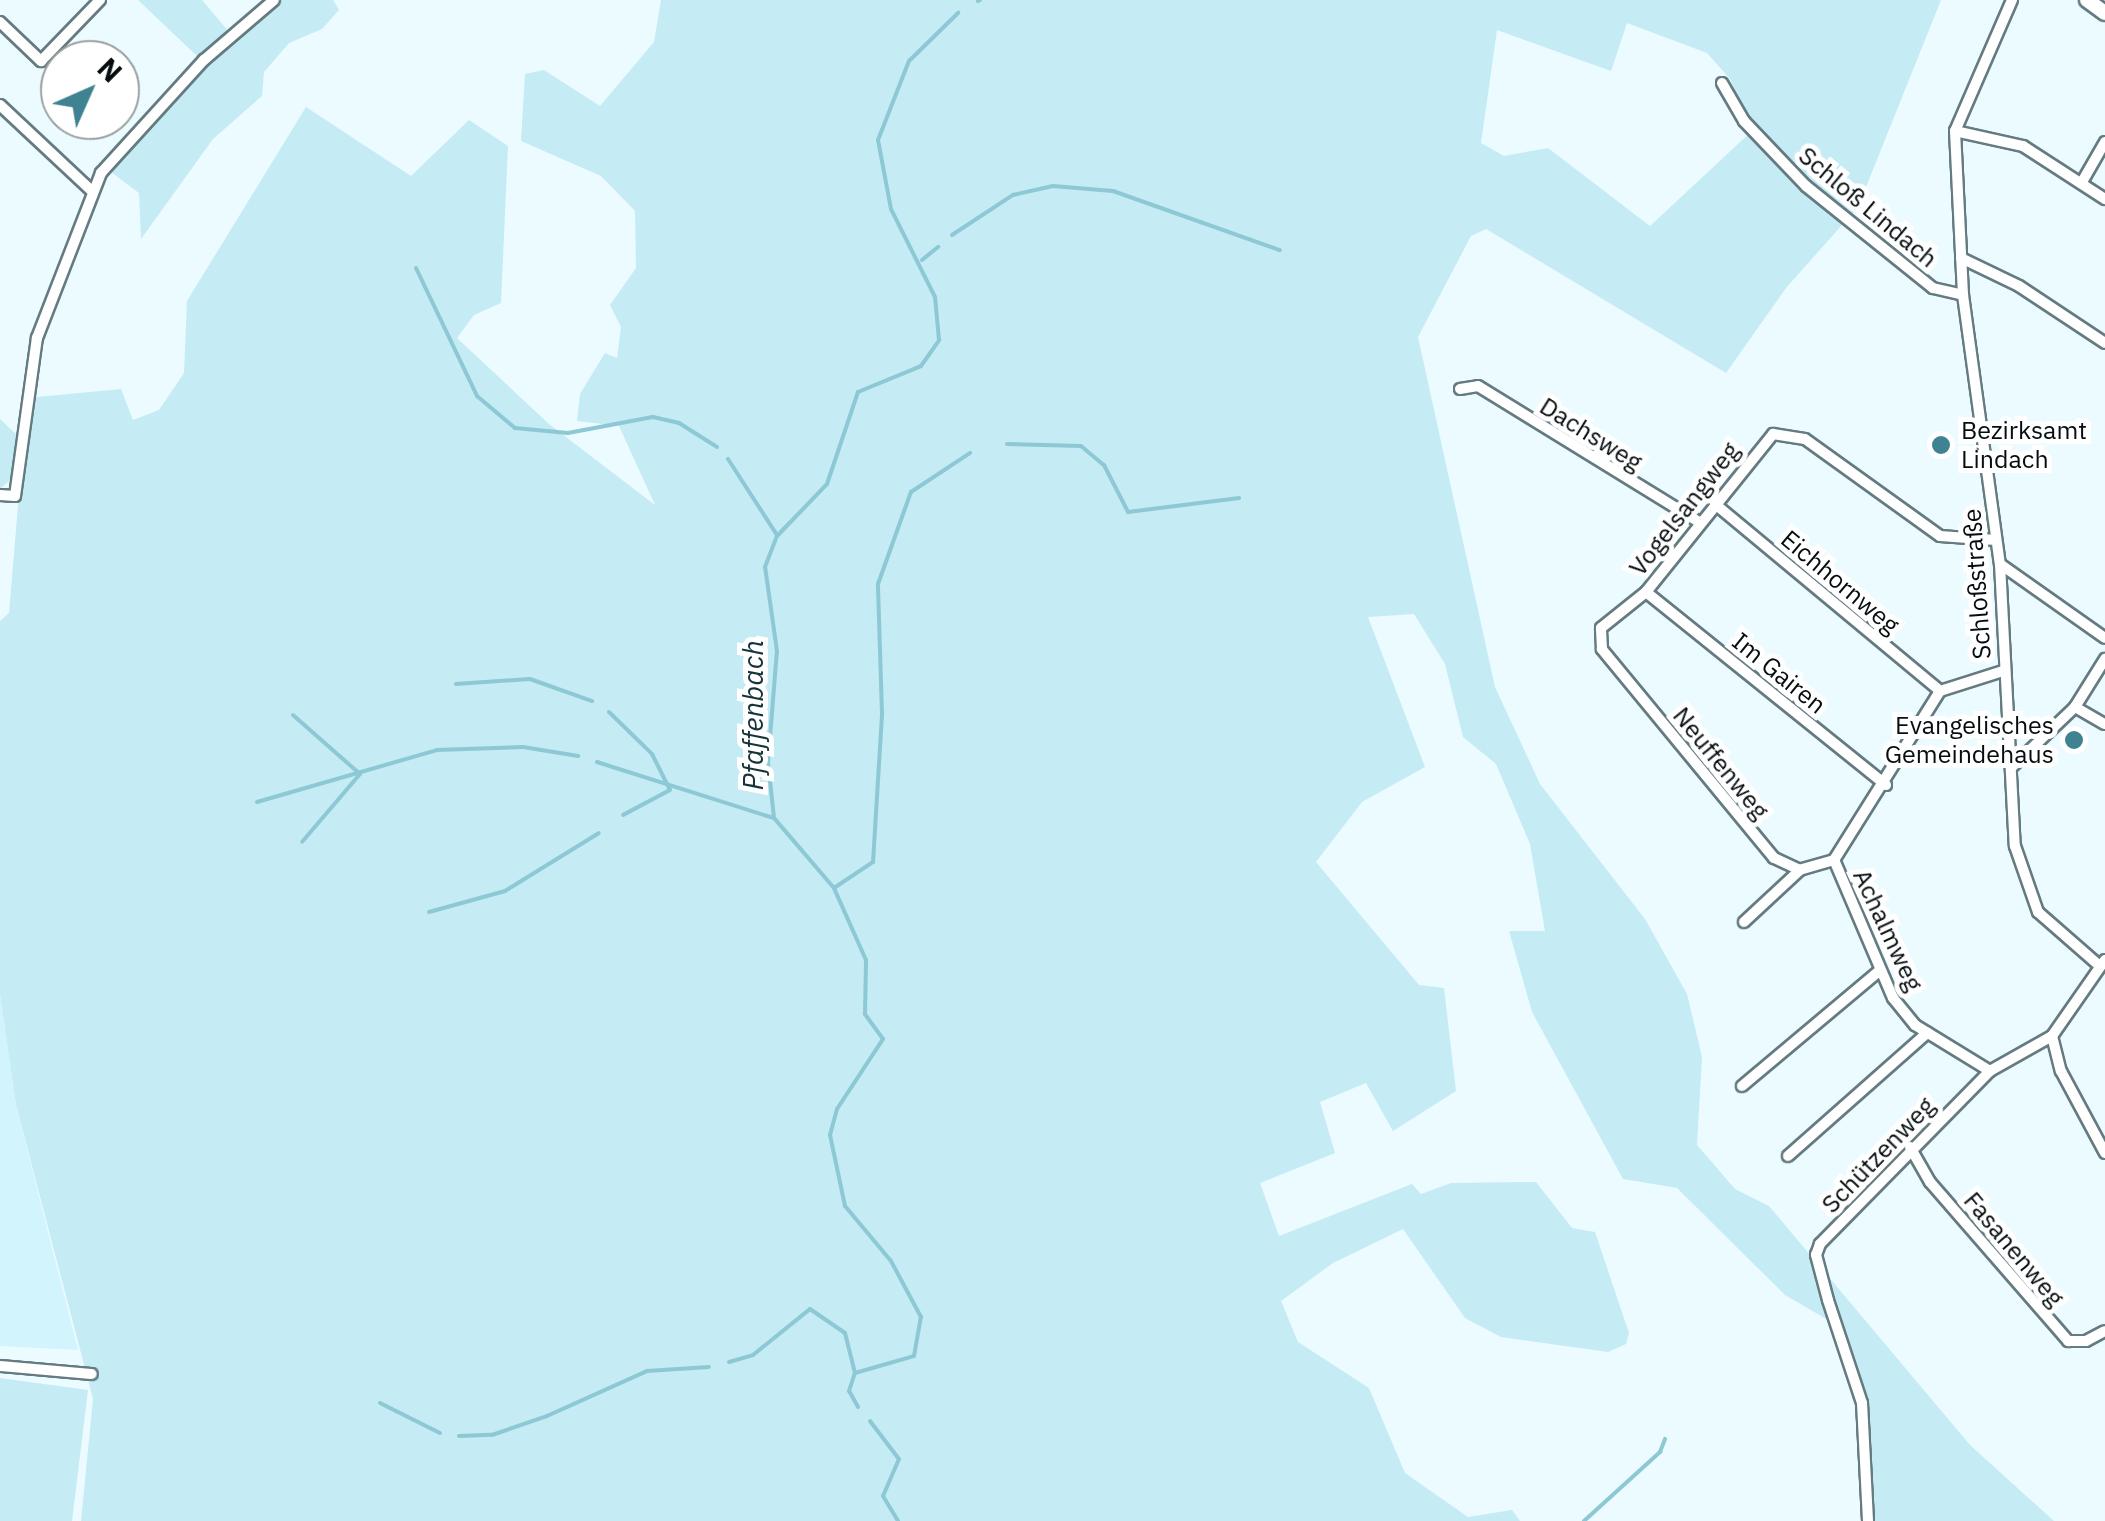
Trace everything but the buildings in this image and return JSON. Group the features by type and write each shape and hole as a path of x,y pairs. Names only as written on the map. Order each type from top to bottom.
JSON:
{"main road":[{"path":"2086,0 2105,13"}],"street":[{"path":"0,22 41,62 100,0"},
{"path":"0,495 15,496 37,338 92,191 204,60 274,0"},
{"name":"Schloßstraße","path":"2012,0 1955,131 1963,295 2000,564 2002,671 2015,846 2027,892 2038,912 2103,963"},
{"name":"Schloß Lindach","path":"1722,84 1744,121 1806,186 1933,288 1963,295"},
{"path":"0,105 92,191"},
{"path":"1955,131 2024,146 2105,199"},
{"path":"2082,182 2105,142"},
{"path":"1961,258 2019,286 2105,343"},
{"name":"Dachsweg","path":"1460,389 1478,386 1699,522"},
{"name":"Vogelsangweg","path":"1598,641 1603,625 1646,592 1762,441 1790,432 1940,536 1996,540"},
{"name":"Eichhornweg","path":"1714,504 1940,691"},
{"path":"2000,564 2105,638"},
{"name":"Im Gairen","path":"1646,592 1886,785"},
{"name":"Neuffenweg","path":"1598,641 1774,858 1800,870"},
{"path":"2012,767 2075,707 2105,659"},
{"path":"1940,691 2002,671"},
{"name":"Achalmweg","path":"1940,691 1886,785 1834,860 1893,998 1927,1032 1990,1071"},
{"path":"2075,707 2105,724"},
{"path":"1744,922 1800,870 1834,860"},
{"path":"2103,963 2052,1036 2061,1070 2105,1153"},
{"path":"1742,1086 1880,970"},
{"path":"1788,1156 1927,1032"},
{"name":"Schützenweg","path":"1868,1521 1862,1403 1816,1255 1910,1148 1990,1071 2052,1036"},
{"name":"Fasanenweg","path":"1910,1148 1930,1182 2068,1341 2086,1342 2105,1331"},
{"path":"0,1366 92,1374"}],"shaded area":[{"path":"138,0 202,0 229,32 199,58"},
{"path":"281,0 333,0 339,10 322,29 289,43 264,72 262,96 213,139 141,239 139,193 111,172 204,67"},
{"path":"661,0 1941,0 1858,207 1786,288 1726,373 1486,229 1471,236 1418,337 1495,687 1540,784 1645,919 1687,994 1702,1057 1697,1145 1735,1189 1769,1206 1970,1445 2054,1521 1868,1521 1867,1435 1835,1324 1785,1295 1677,1188 1623,1179 1532,1012 1509,931 1545,931 1530,844 1496,764 1463,737 1445,664 1414,614 1368,617 1425,767 1362,802 1316,862 1419,985 1444,988 1456,1091 1393,1131 1366,1083 1320,1102 1335,1153 1260,1183 1279,1236 1412,1184 1421,1194 1451,1183 1536,1182 1572,1228 1595,1232 1629,1333 1626,1344 1608,1352 1501,1337 1465,1318 1403,1229 1333,1263 1281,1301 1298,1342 1369,1388 1405,1473 1468,1517 1512,1510 1520,1521 81,1521 93,1399 16,1105 0,994 0,621 9,613 27,398 121,389 133,420 159,410 184,373 187,301 306,107 411,176 469,120 508,146 501,303 474,315 457,338 549,424 655,505 619,426 577,421 580,394 605,353 617,358 621,327 610,305 636,268 635,211 601,176 521,141 525,74 544,70 600,106 654,42","holes":["1627,23 1707,53 1730,79 1753,130 1650,226 1548,148 1504,156 1481,143 1497,30 1611,71"]},
{"path":"0,419 19,437 16,475 0,489"},
{"path":"0,994 16,1106 78,1350 0,1346"},
{"path":"0,1378 88,1390 72,1521 0,1521"}],"waterway":[{"name":"Pfaffenbach","path":"858,1407 849,1391 855,1373 914,1356 921,1317 891,1261 845,1206 830,1135 837,1109 883,1039 865,1014 866,960 834,888 774,818 768,762 777,651 765,567 777,536 827,484 858,392 921,366 939,340 935,297 891,209 878,140 909,61 958,13"},
{"path":"952,235 1013,195 1053,186 1113,191 1280,250"},
{"path":"922,260 938,247"},
{"path":"416,268 477,396 515,428 568,433 653,417 679,423 717,447"},
{"path":"1007,444 1081,446 1104,465 1128,512 1239,498"},
{"path":"834,888 873,862 882,714 878,584 911,492 970,453"},
{"path":"728,459 777,535"},
{"path":"456,684 530,679 592,701"},
{"path":"609,712 652,754 670,790 623,815"},
{"path":"293,715 360,774 302,842"},
{"path":"257,802 437,750 523,747 578,756"},
{"path":"597,762 774,818"},
{"path":"429,912 505,891 599,833"},
{"path":"729,1362 753,1355 810,1309 845,1333 855,1373"},
{"path":"459,1436 492,1435 547,1416 647,1371 709,1367"},
{"path":"380,1403 440,1433"},
{"name":"Pfaffenbach","path":"870,1421 899,1459 883,1496 898,1521"},
{"path":"1584,1521 1660,1452 1665,1439"}],"place":[{"name":"Bezirksamt Lindach","path":"1941,445"},
{"name":"Evangelisches Gemeindehaus","path":"2074,740"}]}
